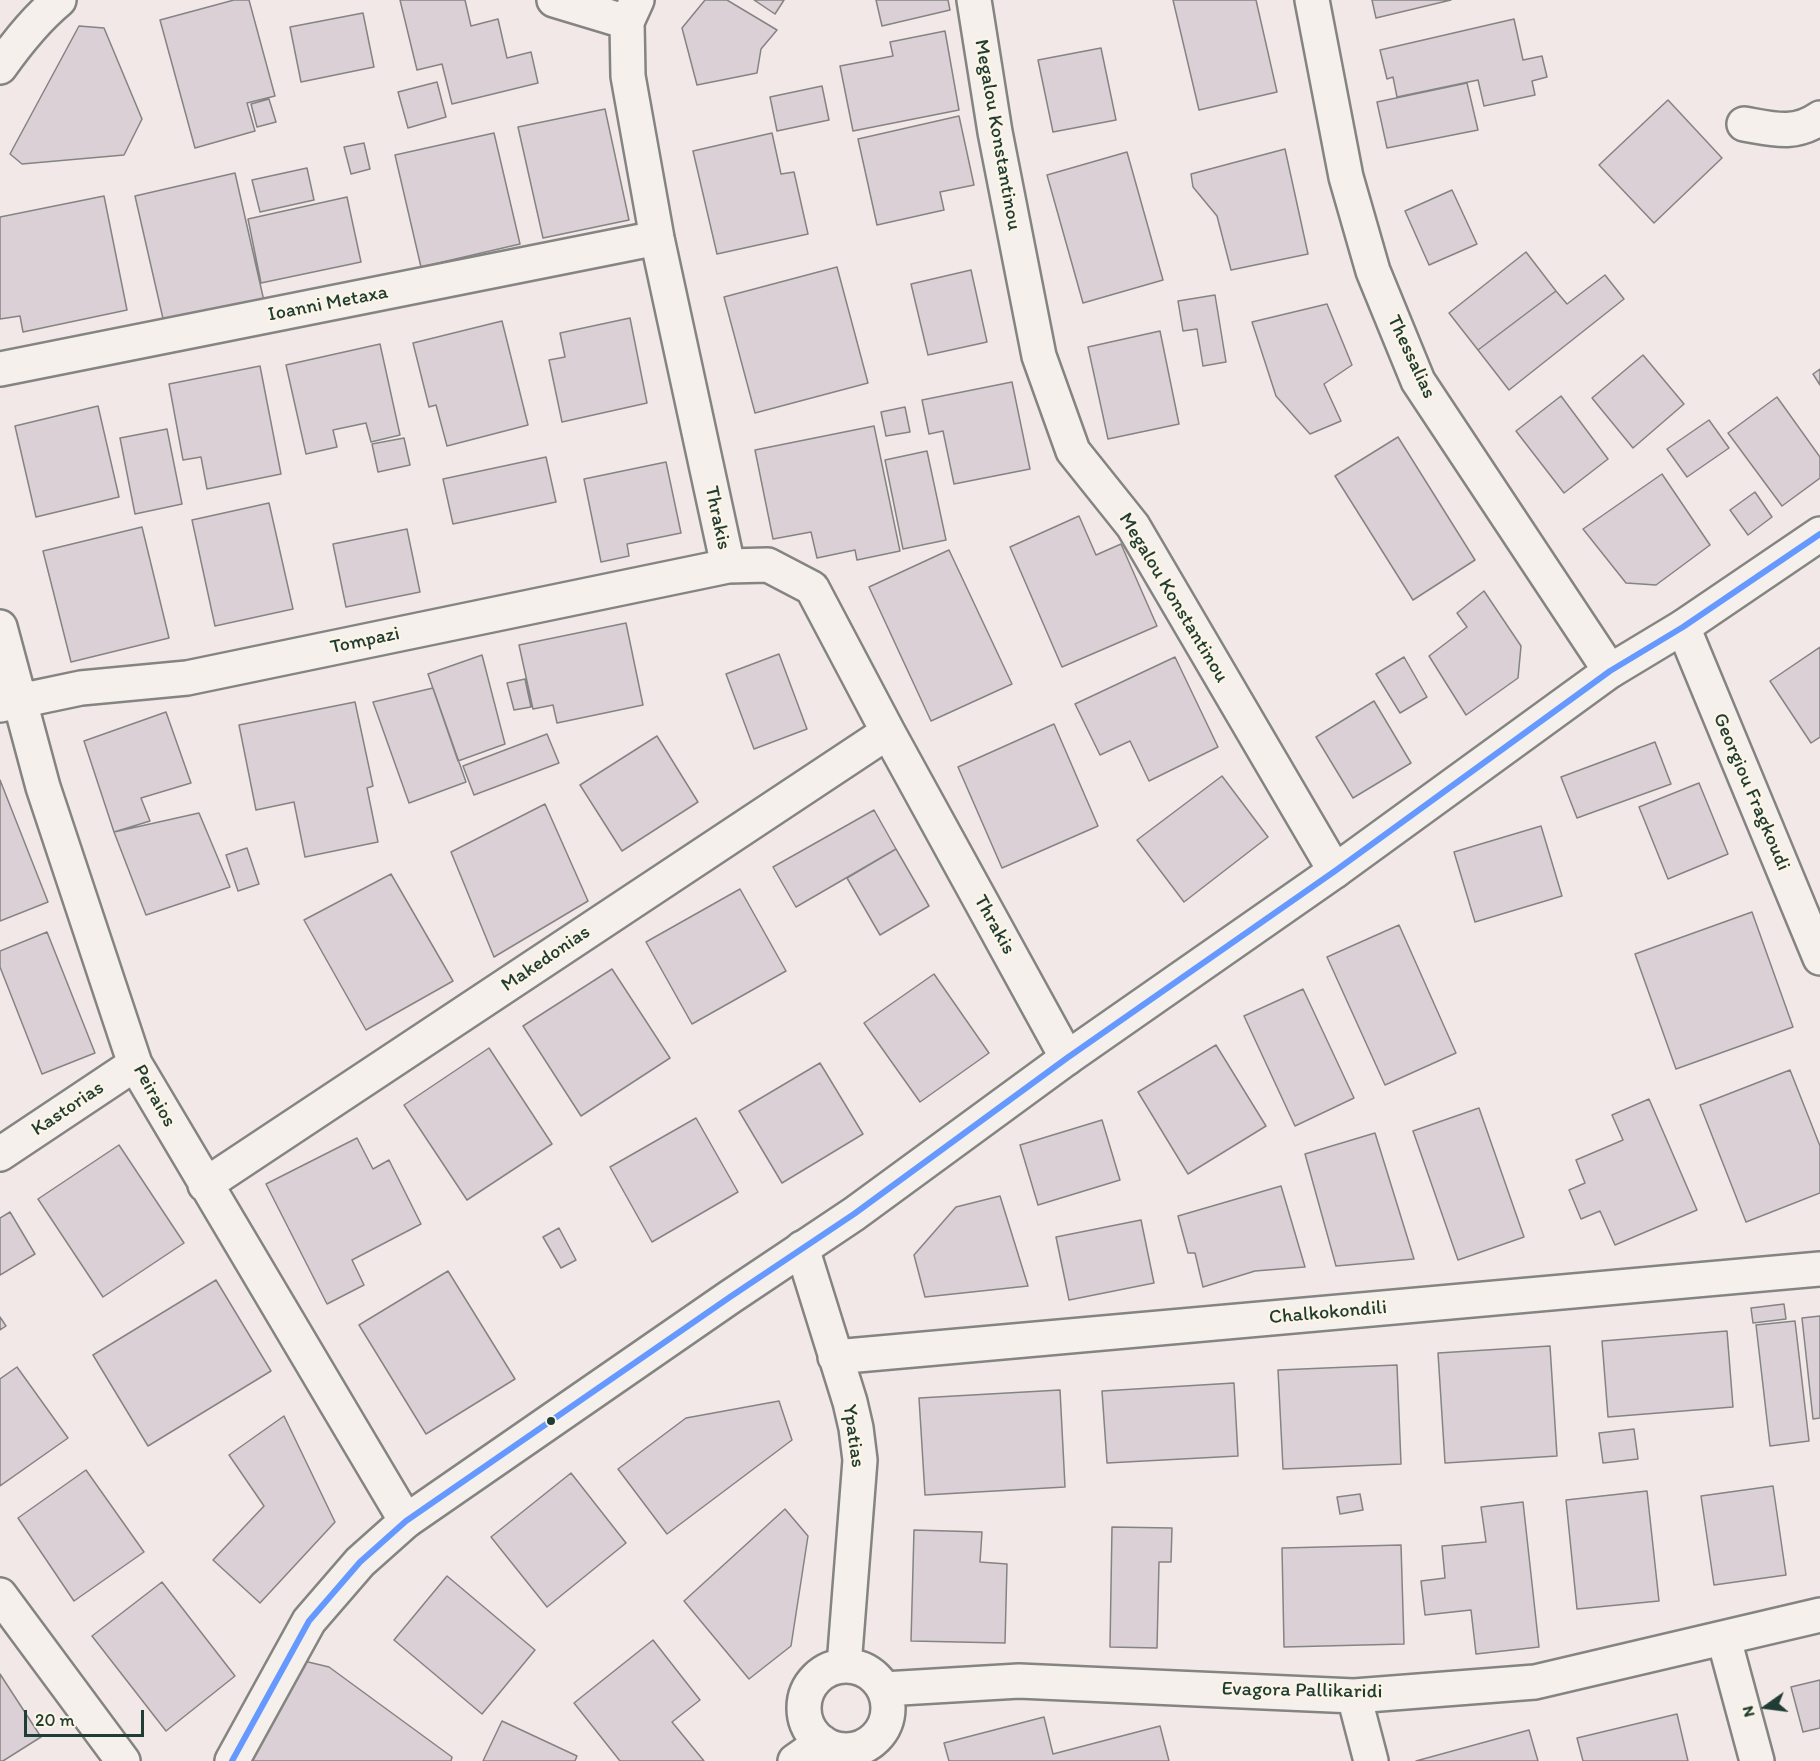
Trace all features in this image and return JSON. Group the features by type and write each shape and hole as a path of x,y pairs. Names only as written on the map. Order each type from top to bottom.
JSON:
{"street":[{"path":"0,67 40,17 59,0"},
{"path":"554,0 632,11"},
{"name":"Megalou Konstantinou","path":"974,0 995,132 1039,356 1072,451 1133,526 1335,871"},
{"name":"Thessalias","path":"1312,0 1346,177 1373,271 1418,381 1610,671"},
{"name":"Thrakis","path":"632,11 628,76 657,238 728,566 768,566 812,588 888,732 1067,1058"},
{"path":"1744,124 1784,131 1808,126 1820,118"},
{"name":"Ioanni Metaxa","path":"0,369 657,238"},
{"path":"232,1761 309,1621 360,1562 406,1521 854,1214 1067,1058 1335,871 1610,671 1683,627 1820,534"},
{"name":"Tompazi","path":"10,703 81,688 187,678 728,566"},
{"name":"Peiraios","path":"0,627 10,703 43,787 135,1064 406,1521"},
{"name":"Georgiou Fragkoudi","path":"1683,627 1811,913 1820,958"},
{"name":"Makedonias","path":"206,1185 888,732"},
{"name":"Kastorias","path":"0,1154 135,1064"},
{"name":"Ypatias","path":"802,1248 856,1428 860,1460 844,1666"},
{"name":"Chalkokondili","path":"835,1357 1820,1269"},
{"path":"0,1595 123,1761"},
{"name":"Evagora Pallikaridi","path":"884,1689 1019,1681 1354,1696 1535,1682 1820,1615"},
{"path":"1724,1639 1757,1761"},
{"path":"844,1666 856,1667 867,1672 884,1689 887,1703 887,1717 884,1724 862,1754 833,1748 822,1742 806,1721 804,1709 806,1696 812,1684 831,1668 844,1666"},
{"path":"1354,1696 1371,1761"},
{"path":"795,1761 822,1742"}],"building":[{"path":"234,0 249,0 275,96 247,103 255,131 195,148 160,20"},
{"path":"400,0 465,0 471,26 498,19 507,58 531,52 538,83 452,104 442,64 417,70"},
{"path":"705,0 727,0 777,30 761,49 757,73 697,85 682,28"},
{"path":"754,0 784,0 775,14"},
{"path":"876,0 948,0 950,10 882,26"},
{"path":"1173,0 1256,0 1277,92 1199,110"},
{"path":"1372,0 1451,0 1376,18"},
{"path":"363,13 374,67 301,82 290,27"},
{"path":"1514,19 1523,60 1542,56 1547,77 1532,81 1535,95 1484,106 1478,80 1397,97 1393,77 1387,79 1380,50"},
{"path":"79,26 104,28 142,119 124,155 22,164 10,154"},
{"path":"945,31 959,110 853,131 840,66 893,56 890,42"},
{"path":"1101,48 1116,120 1053,132 1038,60"},
{"path":"437,82 446,117 408,128 398,92"},
{"path":"1467,83 1478,130 1387,148 1377,102"},
{"path":"822,86 829,120 777,131 770,97"},
{"path":"269,99 276,122 257,127 251,104"},
{"path":"1668,100 1722,158 1654,223 1599,165"},
{"path":"605,109 629,220 543,238 518,127"},
{"path":"959,116 974,185 940,192 944,210 877,225 858,139"},
{"path":"494,133 520,244 421,267 395,155"},
{"path":"772,133 781,174 794,172 808,234 717,254 693,151"},
{"path":"364,143 370,169 351,174 344,147"},
{"path":"1285,149 1308,254 1231,270 1217,216 1193,187 1191,174"},
{"path":"1127,152 1163,280 1083,303 1047,175"},
{"path":"307,168 314,200 260,212 252,180"},
{"path":"235,173 264,301 164,323 135,196"},
{"path":"1452,190 1477,244 1429,265 1405,211"},
{"path":"104,196 127,310 23,332 20,316 0,319 0,217"},
{"path":"347,197 361,262 261,283 248,219"},
{"path":"1526,252 1556,291 1478,350 1449,313"},
{"path":"837,267 868,383 755,413 724,297"},
{"path":"971,270 987,342 928,355 911,284"},
{"path":"1605,275 1624,299 1509,390 1478,350 1556,291 1567,304"},
{"path":"1215,295 1226,362 1203,366 1197,329 1183,331 1178,301"},
{"path":"1327,304 1352,365 1324,384 1341,421 1310,434 1276,396 1252,322"},
{"path":"630,318 647,403 562,422 549,360 565,357 560,333"},
{"path":"502,321 528,425 447,446 436,405 429,407 413,343"},
{"path":"1160,331 1179,424 1108,439 1088,347"},
{"path":"380,344 400,435 371,442 366,423 333,430 337,447 306,454 286,365"},
{"path":"1643,355 1684,404 1633,448 1592,398"},
{"path":"260,366 281,474 207,489 201,457 183,460 169,384"},
{"path":"1820,369 1820,385 1813,374"},
{"path":"1012,382 1030,469 954,484 943,431 929,434 922,400"},
{"path":"1561,396 1608,459 1564,493 1516,431"},
{"path":"1777,397 1820,457 1820,478 1782,506 1728,433"},
{"path":"98,406 119,497 36,517 15,426"},
{"path":"905,407 910,432 886,436 881,412"},
{"path":"1709,420 1729,448 1687,477 1667,449"},
{"path":"874,426 900,551 857,560 855,550 817,558 811,532 773,539 755,450"},
{"path":"167,429 182,504 135,514 120,438"},
{"path":"1398,437 1475,560 1413,600 1335,476"},
{"path":"404,438 410,465 378,472 372,444"},
{"path":"927,451 946,540 903,549 885,460"},
{"path":"546,457 556,502 453,524 443,479"},
{"path":"666,462 681,533 627,544 629,556 601,562 584,479"},
{"path":"1662,474 1710,545 1656,585 1626,583 1583,529"},
{"path":"1755,492 1772,517 1748,535 1730,510"},
{"path":"269,503 293,609 215,626 192,520"},
{"path":"1079,516 1096,555 1121,544 1157,626 1062,667 1010,547"},
{"path":"142,527 169,638 71,662 43,551"},
{"path":"407,529 420,592 346,607 333,544"},
{"path":"949,550 1012,684 931,721 869,587"},
{"path":"1484,591 1521,646 1518,678 1466,715 1429,656 1467,627 1457,613"},
{"path":"626,623 643,705 557,723 553,705 533,709 519,645"},
{"path":"1820,647 1820,737 1811,743 1770,681"},
{"path":"779,654 807,729 754,749 726,674"},
{"path":"482,655 505,744 458,761 428,674"},
{"path":"1175,657 1218,747 1149,781 1130,741 1100,755 1075,704"},
{"path":"1404,657 1427,697 1400,713 1376,674"},
{"path":"525,679 531,707 514,710 507,683"},
{"path":"433,688 466,782 409,803 373,702"},
{"path":"1374,701 1411,763 1353,798 1316,737"},
{"path":"355,702 373,786 367,788 378,842 305,857 294,802 256,810 239,725"},
{"path":"166,712 191,783 141,798 150,821 114,832 84,741"},
{"path":"1054,724 1098,826 1002,868 958,767"},
{"path":"547,734 559,763 474,795 463,766"},
{"path":"657,736 698,802 622,851 580,785"},
{"path":"1655,742 1671,784 1577,818 1561,777"},
{"path":"1222,776 1268,837 1184,902 1137,840"},
{"path":"0,780 48,902 0,921"},
{"path":"1699,783 1728,854 1668,879 1639,807"},
{"path":"545,804 588,901 494,957 451,852"},
{"path":"874,810 896,849 796,907 773,867"},
{"path":"199,813 230,887 146,915 114,832"},
{"path":"1541,826 1562,896 1475,922 1454,852"},
{"path":"247,848 259,884 238,891 226,855"},
{"path":"896,849 929,906 880,935 847,878"},
{"path":"391,874 453,981 366,1030 304,920"},
{"path":"740,889 786,971 692,1024 646,942"},
{"path":"1752,912 1793,1027 1676,1069 1635,954"},
{"path":"1399,925 1456,1053 1385,1085 1327,957"},
{"path":"47,932 95,1053 42,1074 0,967 0,951"},
{"path":"612,969 670,1058 581,1116 523,1026"},
{"path":"934,974 989,1053 920,1102 864,1023"},
{"path":"1303,989 1354,1098 1295,1126 1244,1016"},
{"path":"1216,1045 1266,1126 1188,1174 1138,1092"},
{"path":"489,1048 552,1144 467,1200 404,1105"},
{"path":"820,1063 863,1134 782,1183 739,1111"},
{"path":"1790,1070 1820,1146 1820,1193 1746,1222 1700,1105"},
{"path":"1649,1099 1697,1210 1615,1245 1600,1211 1581,1219 1569,1190 1585,1183 1576,1160 1623,1140 1612,1115"},
{"path":"1479,1108 1524,1237 1458,1260 1413,1131"},
{"path":"696,1118 738,1192 652,1242 610,1167"},
{"path":"1102,1120 1120,1180 1038,1205 1020,1145"},
{"path":"1375,1133 1414,1259 1336,1266 1305,1154"},
{"path":"357,1138 373,1169 389,1160 421,1224 352,1260 364,1285 327,1304 266,1184"},
{"path":"119,1145 184,1243 103,1297 38,1199"},
{"path":"1281,1186 1305,1267 1255,1271 1203,1287 1195,1253 1188,1253 1178,1216"},
{"path":"1000,1196 1028,1286 925,1297 914,1255 956,1207"},
{"path":"10,1212 35,1254 0,1275 0,1218"},
{"path":"1141,1220 1154,1283 1069,1300 1056,1237"},
{"path":"559,1228 576,1260 561,1268 543,1237"},
{"path":"448,1271 515,1379 426,1434 359,1325"},
{"path":"216,1280 271,1371 148,1446 93,1355"},
{"path":"1784,1304 1786,1319 1753,1323 1751,1308"},
{"path":"1820,1316 1820,1418 1813,1419 1802,1318"},
{"path":"0,1317 6,1326 0,1330"},
{"path":"1795,1321 1809,1441 1770,1446 1756,1325"},
{"path":"1727,1331 1733,1407 1608,1417 1602,1341"},
{"path":"1550,1346 1557,1456 1445,1463 1438,1353"},
{"path":"1397,1365 1401,1464 1283,1469 1278,1370"},
{"path":"17,1367 68,1438 0,1486 0,1379"},
{"path":"1234,1383 1238,1456 1107,1463 1102,1391"},
{"path":"1060,1390 1065,1487 925,1495 919,1398"},
{"path":"779,1401 792,1440 667,1534 618,1469 686,1418"},
{"path":"284,1416 335,1522 260,1603 213,1560 264,1506 229,1455"},
{"path":"1634,1429 1638,1459 1603,1463 1599,1433"},
{"path":"86,1470 144,1552 74,1601 18,1518"},
{"path":"571,1473 626,1543 547,1607 491,1537"},
{"path":"1773,1486 1786,1575 1714,1585 1701,1496"},
{"path":"1647,1491 1659,1601 1577,1609 1566,1500"},
{"path":"1360,1494 1363,1510 1340,1514 1337,1497"},
{"path":"1523,1502 1539,1647 1476,1654 1471,1610 1425,1615 1421,1581 1445,1578 1442,1546 1486,1542 1481,1507"},
{"path":"785,1509 808,1536 791,1646 749,1679 684,1601"},
{"path":"1112,1527 1172,1528 1171,1562 1159,1562 1157,1648 1110,1647"},
{"path":"914,1530 982,1532 980,1562 1007,1564 1005,1643 911,1641"},
{"path":"1401,1545 1404,1644 1284,1647 1282,1548"},
{"path":"447,1576 535,1650 482,1714 394,1640"},
{"path":"162,1582 235,1676 166,1731 92,1636"},
{"path":"653,1640 700,1700 672,1722 704,1761 620,1761 574,1703"},
{"path":"304,1661 329,1667 452,1757 451,1761 242,1761"},
{"path":"0,1674 41,1737 3,1761 0,1761"},
{"path":"1820,1680 1820,1728 1803,1732 1791,1687"},
{"path":"1677,1714 1688,1761 1583,1761 1577,1738"},
{"path":"1044,1717 1053,1754 1160,1726 1169,1761 949,1761 944,1743"},
{"path":"502,1721 577,1756 575,1761 483,1761"},
{"path":"1529,1730 1538,1761 1416,1761"}],"transit line":[{"path":"232,1761 309,1621 360,1562 406,1521 854,1214 1067,1058 1335,871 1610,671 1683,627 1820,534"}]}
